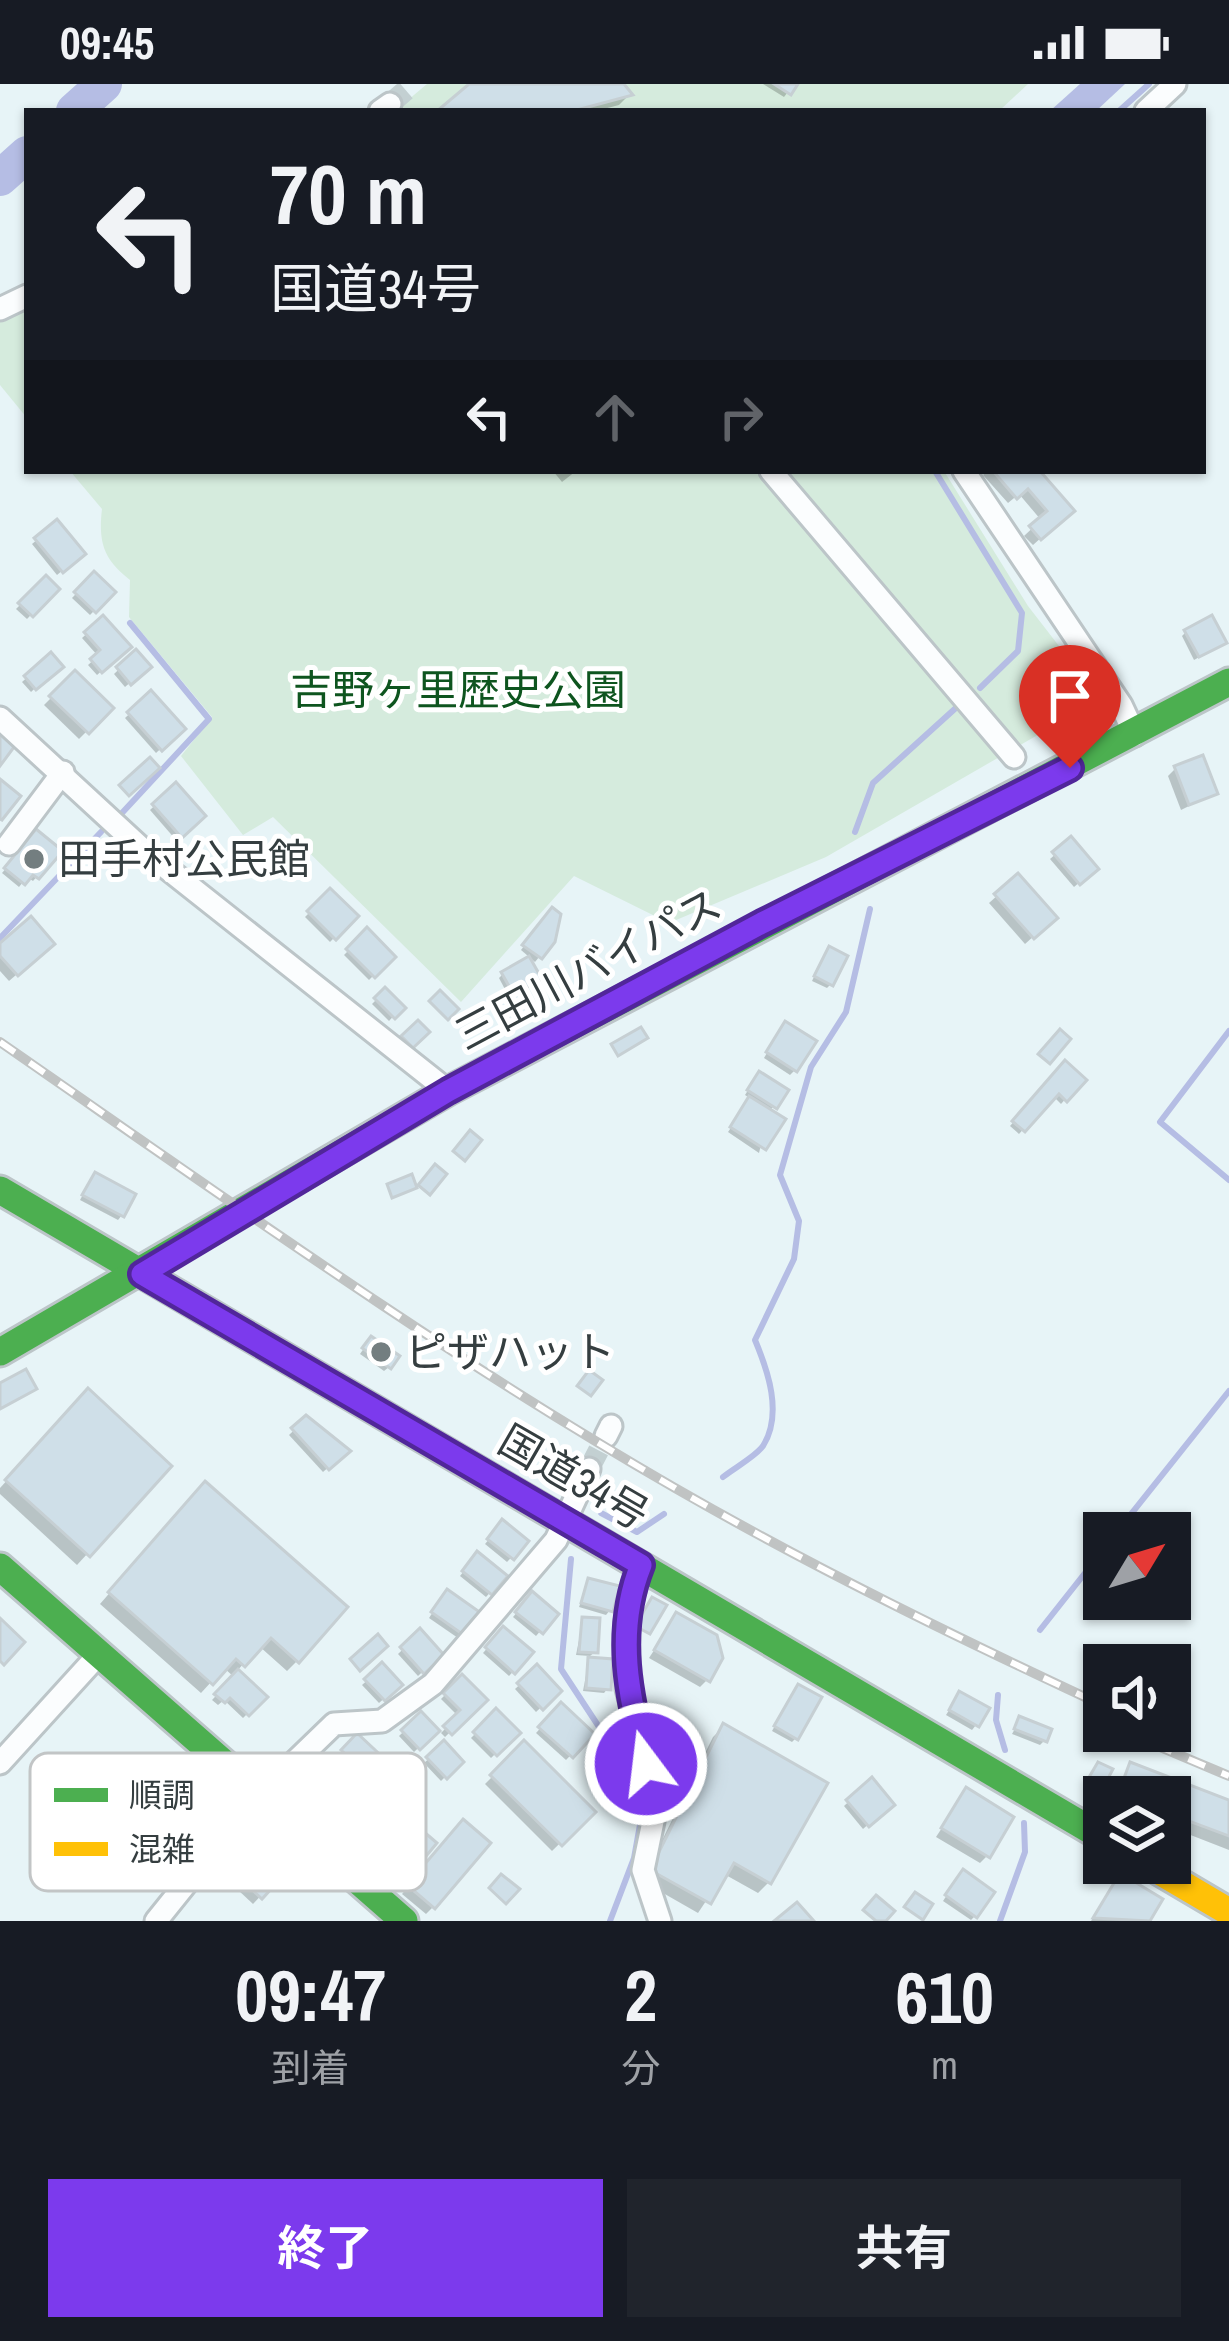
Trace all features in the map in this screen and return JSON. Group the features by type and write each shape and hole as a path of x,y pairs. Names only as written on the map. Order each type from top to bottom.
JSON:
{"main road":[{"name":"三田川バイパス","path":"0,1352 142,1274 448,1091 1229,682"},
{"name":"国道34号","path":"0,1190 1083,1826"},
{"path":"0,1567 210,1753"},
{"path":"1182,1884 1229,1912"},
{"path":"369,1891 404,1921"}],"street":[{"path":"1149,108 1175,84"},
{"path":"774,474 1014,757"},
{"path":"966,474 1121,705 1135,735"},
{"path":"0,718 140,847 448,1091"},
{"path":"9,844 63,772"},
{"path":"307,1753 334,1724 382,1721 434,1684 556,1540 589,1469"},
{"path":"641,1565 626,1621 627,1689 656,1802 643,1870 660,1921"},
{"path":"0,1763 100,1653"},
{"path":"157,1921 181,1891"}],"green space":[{"path":"427,84 1028,84 1002,108 399,108"},
{"path":"24,308 24,414 0,385 0,322"},
{"name":"吉野ヶ里歴史公園","path":"73,474 946,474 1028,606 1100,699 826,857 669,923 574,876 461,1002 273,817 243,835 181,756 212,717 129,617 130,580 105,550 102,509"}],"water":[{"path":"1080,84 1125,84 1099,108 1053,108"}],"building":[{"path":"469,84 624,84 633,95 584,108 441,108"},
{"path":"774,84 798,84 791,95"},
{"path":"996,474 1043,474 1075,511 1041,540 1029,526 1047,511 1028,489 1017,499"},
{"path":"57,519 86,554 63,573 34,538"},
{"path":"94,571 116,592 96,613 74,592"},
{"path":"46,575 60,589 33,617 18,603"},
{"path":"103,615 132,647 102,673 90,659 100,650 84,632"},
{"path":"1212,615 1227,643 1199,657 1184,630"},
{"path":"136,649 152,667 131,685 116,667"},
{"path":"51,652 64,667 36,690 24,676"},
{"path":"75,670 114,708 89,734 49,696"},
{"path":"151,690 186,729 162,751 127,712"},
{"path":"0,730 17,743 0,766"},
{"path":"1203,755 1218,794 1189,805 1174,766"},
{"path":"150,757 160,768 129,796 119,785"},
{"path":"0,779 21,796 2,820 0,819"},
{"path":"176,782 206,816 182,838 152,804"},
{"path":"36,829 63,851 39,879 33,875 25,885 4,868"},
{"path":"1071,836 1099,869 1080,885 1052,852"},
{"path":"1018,873 1058,918 1034,939 994,894"},
{"path":"330,888 359,916 336,940 307,911"},
{"path":"552,907 561,914 555,942 542,959 522,945"},
{"path":"31,916 55,944 18,976 0,956 0,943"},
{"path":"367,927 396,957 375,978 346,949"},
{"path":"829,946 848,956 833,986 814,976"},
{"path":"529,956 542,979 514,995 501,972"},
{"path":"385,987 406,1008 395,1019 374,998"},
{"path":"440,990 459,1009 448,1020 429,1001"},
{"path":"418,1020 430,1032 413,1048 401,1036"},
{"path":"785,1021 817,1041 797,1072 766,1052"},
{"path":"641,1027 648,1038 618,1056 611,1044"},
{"path":"1060,1029 1071,1039 1050,1064 1038,1054"},
{"path":"1065,1060 1087,1080 1067,1102 1059,1094 1025,1132 1012,1121"},
{"path":"759,1071 789,1090 777,1109 747,1090"},
{"path":"749,1096 786,1119 766,1150 730,1127"},
{"path":"470,1130 482,1140 465,1161 453,1151"},
{"path":"435,1164 447,1174 430,1195 418,1185"},
{"path":"95,1172 136,1194 124,1217 82,1195"},
{"path":"412,1174 417,1188 392,1198 387,1184"},
{"name":"ピザハット","path":"371,1336 400,1356 391,1369 362,1348"},
{"path":"26,1369 37,1389 0,1409 0,1383"},
{"path":"589,1370 603,1380 591,1396 577,1386"},
{"path":"88,1388 172,1466 90,1557 5,1480"},
{"path":"306,1415 351,1451 329,1470 291,1428"},
{"path":"205,1481 348,1607 299,1663 271,1638 245,1667 236,1659 213,1685 108,1592"},
{"path":"502,1519 529,1541 514,1560 487,1539"},
{"path":"477,1551 508,1576 492,1595 462,1571"},
{"path":"588,1578 620,1586 613,1612 581,1603"},
{"path":"447,1589 481,1613 465,1636 431,1612"},
{"path":"532,1591 559,1614 543,1634 515,1612"},
{"path":"652,1597 667,1605 650,1634 635,1626"},
{"path":"676,1612 717,1635 723,1658 710,1682 654,1650"},
{"path":"582,1617 600,1618 598,1653 579,1652"},
{"path":"0,1618 25,1642 4,1665 0,1661"},
{"path":"503,1626 534,1652 515,1674 485,1647"},
{"path":"420,1628 444,1655 424,1674 400,1647"},
{"path":"378,1634 388,1646 360,1671 350,1659"},
{"path":"588,1657 613,1659 611,1690 586,1688"},
{"path":"382,1662 403,1685 385,1701 364,1679"},
{"path":"537,1664 562,1691 543,1710 517,1683"},
{"path":"238,1669 268,1697 249,1716 230,1698 225,1703 214,1694"},
{"path":"462,1674 488,1700 452,1735 443,1726 460,1710 443,1693"},
{"path":"798,1684 822,1697 798,1740 774,1726"},
{"path":"959,1691 990,1708 979,1727 949,1710"},
{"path":"561,1702 595,1734 573,1758 538,1727"},
{"path":"496,1708 521,1733 497,1756 473,1732"},
{"path":"421,1711 440,1731 420,1750 401,1730"},
{"path":"1019,1716 1052,1729 1047,1742 1014,1729"},
{"path":"723,1723 828,1783 771,1884 734,1863 711,1904 650,1870"},
{"path":"357,1733 378,1753 344,1753 341,1750"},
{"path":"444,1740 464,1762 447,1779 426,1757"},
{"path":"524,1740 596,1812 562,1846 490,1775"},
{"path":"1098,1762 1113,1769 1109,1776 1090,1776"},
{"path":"1130,1762 1166,1776 1125,1776"},
{"path":"872,1777 895,1805 869,1827 846,1800"},
{"path":"1191,1785 1229,1800 1229,1836 1191,1822"},
{"path":"966,1787 1014,1817 990,1858 941,1828"},
{"path":"463,1819 491,1843 435,1909 414,1891 426,1891 426,1863"},
{"path":"426,1834 437,1843 426,1856"},
{"path":"963,1869 995,1892 977,1918 945,1895"},
{"path":"501,1874 520,1889 506,1904 489,1888"},
{"path":"1113,1884 1138,1884 1163,1899 1150,1921 1093,1918"},
{"path":"915,1892 933,1904 923,1920 904,1907"},
{"path":"876,1895 895,1911 886,1921 876,1921 863,1910"},
{"path":"797,1902 814,1921 774,1921"}],"waterway":[{"path":"77,108 104,84"},
{"path":"1122,108 1149,84"},
{"path":"0,178 24,157"},
{"path":"937,474 1022,613 1018,651 980,688"},
{"path":"122,813 209,719 130,623"},
{"path":"855,832 873,783 958,706"},
{"path":"0,938 101,832"},
{"path":"723,1477 759,1450 769,1434 771,1393 755,1340 794,1259 799,1221 780,1175 811,1067 846,1012 870,909"},
{"path":"1229,1031 1160,1122 1229,1180"},
{"path":"1133,1512 1229,1391"},
{"path":"601,1513 637,1532 664,1514"},
{"path":"571,1559 561,1669 645,1797 634,1858 610,1921"},
{"path":"1040,1630 1083,1576"},
{"path":"998,1695 996,1720 1005,1750"},
{"path":"1000,1921 1025,1852 1024,1823"}],"tunnel":[{"path":"390,104 413,84"},
{"path":"589,1469 606,1436"}],"railway":[{"path":"0,1042 333,1272 588,1437 833,1574 1083,1696"},
{"path":"1172,1752 1229,1776"}],"traffic: fast":[{"path":"0,1352 448,1091 1229,682"},
{"path":"0,1190 1083,1826"},
{"path":"0,1567 212,1753"},
{"path":"370,1891 404,1921"}],"traffic: slow":[{"path":"1182,1884 1229,1912"}],"place":[{"name":"田手村公民館","path":"34,859"},
{"name":"ピザハット","path":"381,1352"}],"route":[{"path":"646,1764 627,1689 626,1621 641,1565 142,1274 448,1091 762,923 1070,768"}]}
